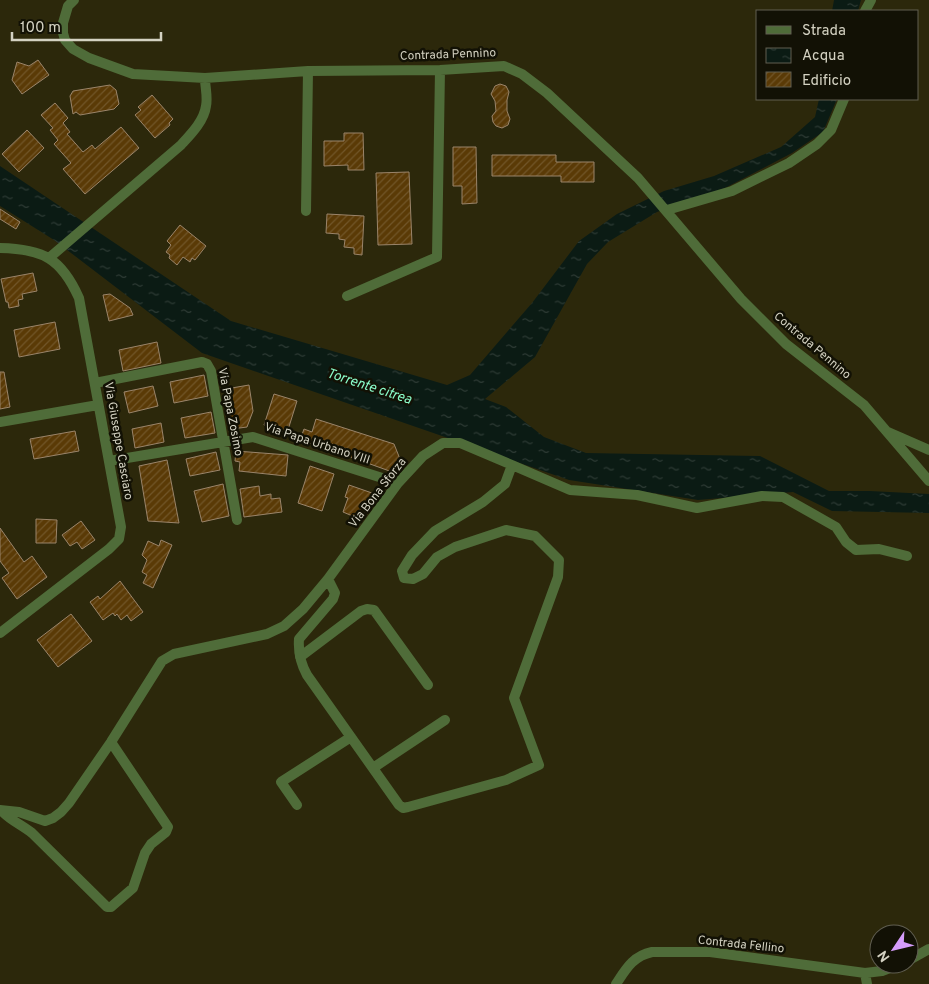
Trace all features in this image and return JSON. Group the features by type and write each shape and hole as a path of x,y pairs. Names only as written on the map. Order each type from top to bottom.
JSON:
{"street":[{"name":"Contrada Pennino","path":"74,0 68,6 63,22 65,40 73,49 89,58 133,74 204,78 308,71 440,70 504,66 522,74 547,93 638,178 741,299 786,344 864,405 929,480"},
{"path":"347,296 437,257 440,70"},
{"path":"306,211 308,71"},
{"path":"49,258 181,146 194,132 206,106 204,78"},
{"path":"667,210 732,191 789,163 817,144 831,130 844,100"},
{"name":"Via Giuseppe Casciaro","path":"0,248 33,251 49,258 72,283 79,298 121,527 119,539 110,549 0,633"},
{"name":"Via Papa Zosimo","path":"95,383 202,362 207,364 210,371 237,520"},
{"path":"0,422 98,405"},
{"name":"Contrada Pennino","path":"885,431 929,450"},
{"name":"Via Papa Urbano VIII","path":"109,460 252,437 398,483"},
{"name":"Via Bona Sforza","path":"1,810 18,812 45,821 53,818 69,803 111,742 162,661 174,654 267,634 284,626 303,609 328,579 398,483 423,456 443,444 460,443 512,465"},
{"path":"328,579 335,593 333,599 298,639 300,657 306,676 403,808 506,780 539,764 514,698 558,578 559,560 536,536 506,530 454,547 438,558 423,574 413,580 404,578 402,571 412,555 435,531 476,506 505,484 512,465 570,490 637,495 697,508 762,496 783,497 836,527 846,542 856,550 879,549 907,556"},
{"path":"300,657 361,611 371,609 374,610 428,685"},
{"path":"373,768 445,720"},
{"path":"297,805 281,782 350,737"},
{"path":"1,810 32,833 107,907 112,907 132,888 145,853 166,832 168,827 111,742"},
{"name":"Contrada Fellino","path":"616,984 628,965 644,954 652,952 710,952 865,973"},
{"path":"867,984 865,973 869,973"}],"water":[{"path":"834,0 861,0 858,10 832,10"},
{"name":"Torrente citrea","path":"819,100 837,100 823,132 792,153 725,188 657,212 608,242 587,264 535,357 485,399 506,407 544,437 586,453 760,456 829,491 929,494 929,513 832,511 793,492 698,500 569,480 202,353 54,240 0,206 0,166 231,321 447,385 470,375 532,303 579,241 617,214 664,191 714,176 781,147 815,117"}],"building":[{"path":"38,60 49,75 22,94 12,80 17,62 29,66"},
{"path":"500,84 506,86 509,92 507,111 510,119 508,125 502,128 496,126 493,122 492,116 496,111 495,101 491,94 495,86"},
{"path":"110,85 116,90 119,104 114,109 80,115 76,112 73,114 70,96 73,91"},
{"path":"152,95 173,119 169,123 170,125 155,138 135,115 141,110 138,107"},
{"path":"55,103 68,118 63,123 70,132 67,134 83,152 92,145 95,149 121,127 139,148 85,194 63,169 71,163 54,144 58,140 50,130 53,128 41,115"},
{"path":"27,130 44,148 19,172 2,154"},
{"path":"344,133 363,133 364,170 348,170 348,165 324,166 324,141 344,141"},
{"path":"453,147 476,147 477,203 462,204 462,186 453,186"},
{"path":"492,155 556,155 556,162 594,162 594,182 561,182 561,176 492,176"},
{"path":"409,172 412,244 378,245 376,173"},
{"path":"0,209 20,222 16,229 0,219"},
{"path":"327,214 364,216 362,255 354,254 354,248 344,247 345,240 339,239 339,234 326,233"},
{"path":"180,225 206,246 195,260 192,258 190,262 183,257 177,265 169,258 170,255 166,252 171,245 167,241"},
{"path":"33,273 37,291 22,294 23,299 18,300 19,306 9,308 1,279"},
{"path":"110,294 130,308 133,315 109,321 103,295"},
{"path":"55,322 60,349 19,357 14,330"},
{"path":"157,342 161,363 123,371 119,350"},
{"path":"0,372 4,372 10,407 0,409"},
{"path":"204,375 208,396 174,403 170,382"},
{"path":"249,385 253,411 247,427 232,429 226,389"},
{"path":"153,386 158,406 129,413 124,392"},
{"path":"274,394 297,401 287,433 264,425"},
{"path":"211,412 215,433 185,438 181,418"},
{"path":"316,419 394,444 400,459 395,473 348,456 350,450 332,444 330,450 300,440 304,429 312,432"},
{"path":"161,423 164,442 135,448 132,429"},
{"path":"75,431 79,451 34,459 30,439"},
{"path":"236,451 288,455 286,476 239,471 240,462 235,461"},
{"path":"216,452 220,470 190,476 186,459"},
{"path":"167,460 179,523 148,521 139,466"},
{"path":"310,466 334,474 322,511 298,503"},
{"path":"223,484 229,516 202,522 194,491"},
{"path":"349,485 372,493 362,520 343,512 348,498 345,497"},
{"path":"259,486 260,496 271,494 271,499 280,498 282,512 244,517 240,489"},
{"path":"36,519 57,520 56,543 36,543"},
{"path":"81,521 95,540 82,549 77,542 70,546 62,535"},
{"path":"0,528 24,562 32,556 47,577 17,599 2,578 9,573 0,561"},
{"path":"161,540 172,545 153,588 143,583 147,575 142,572 147,560 142,555 148,541 159,546"},
{"path":"120,581 143,612 131,621 127,615 121,620 117,614 115,616 113,613 103,620 90,602 98,596 100,599"},
{"path":"71,614 92,641 58,667 37,640"}]}
